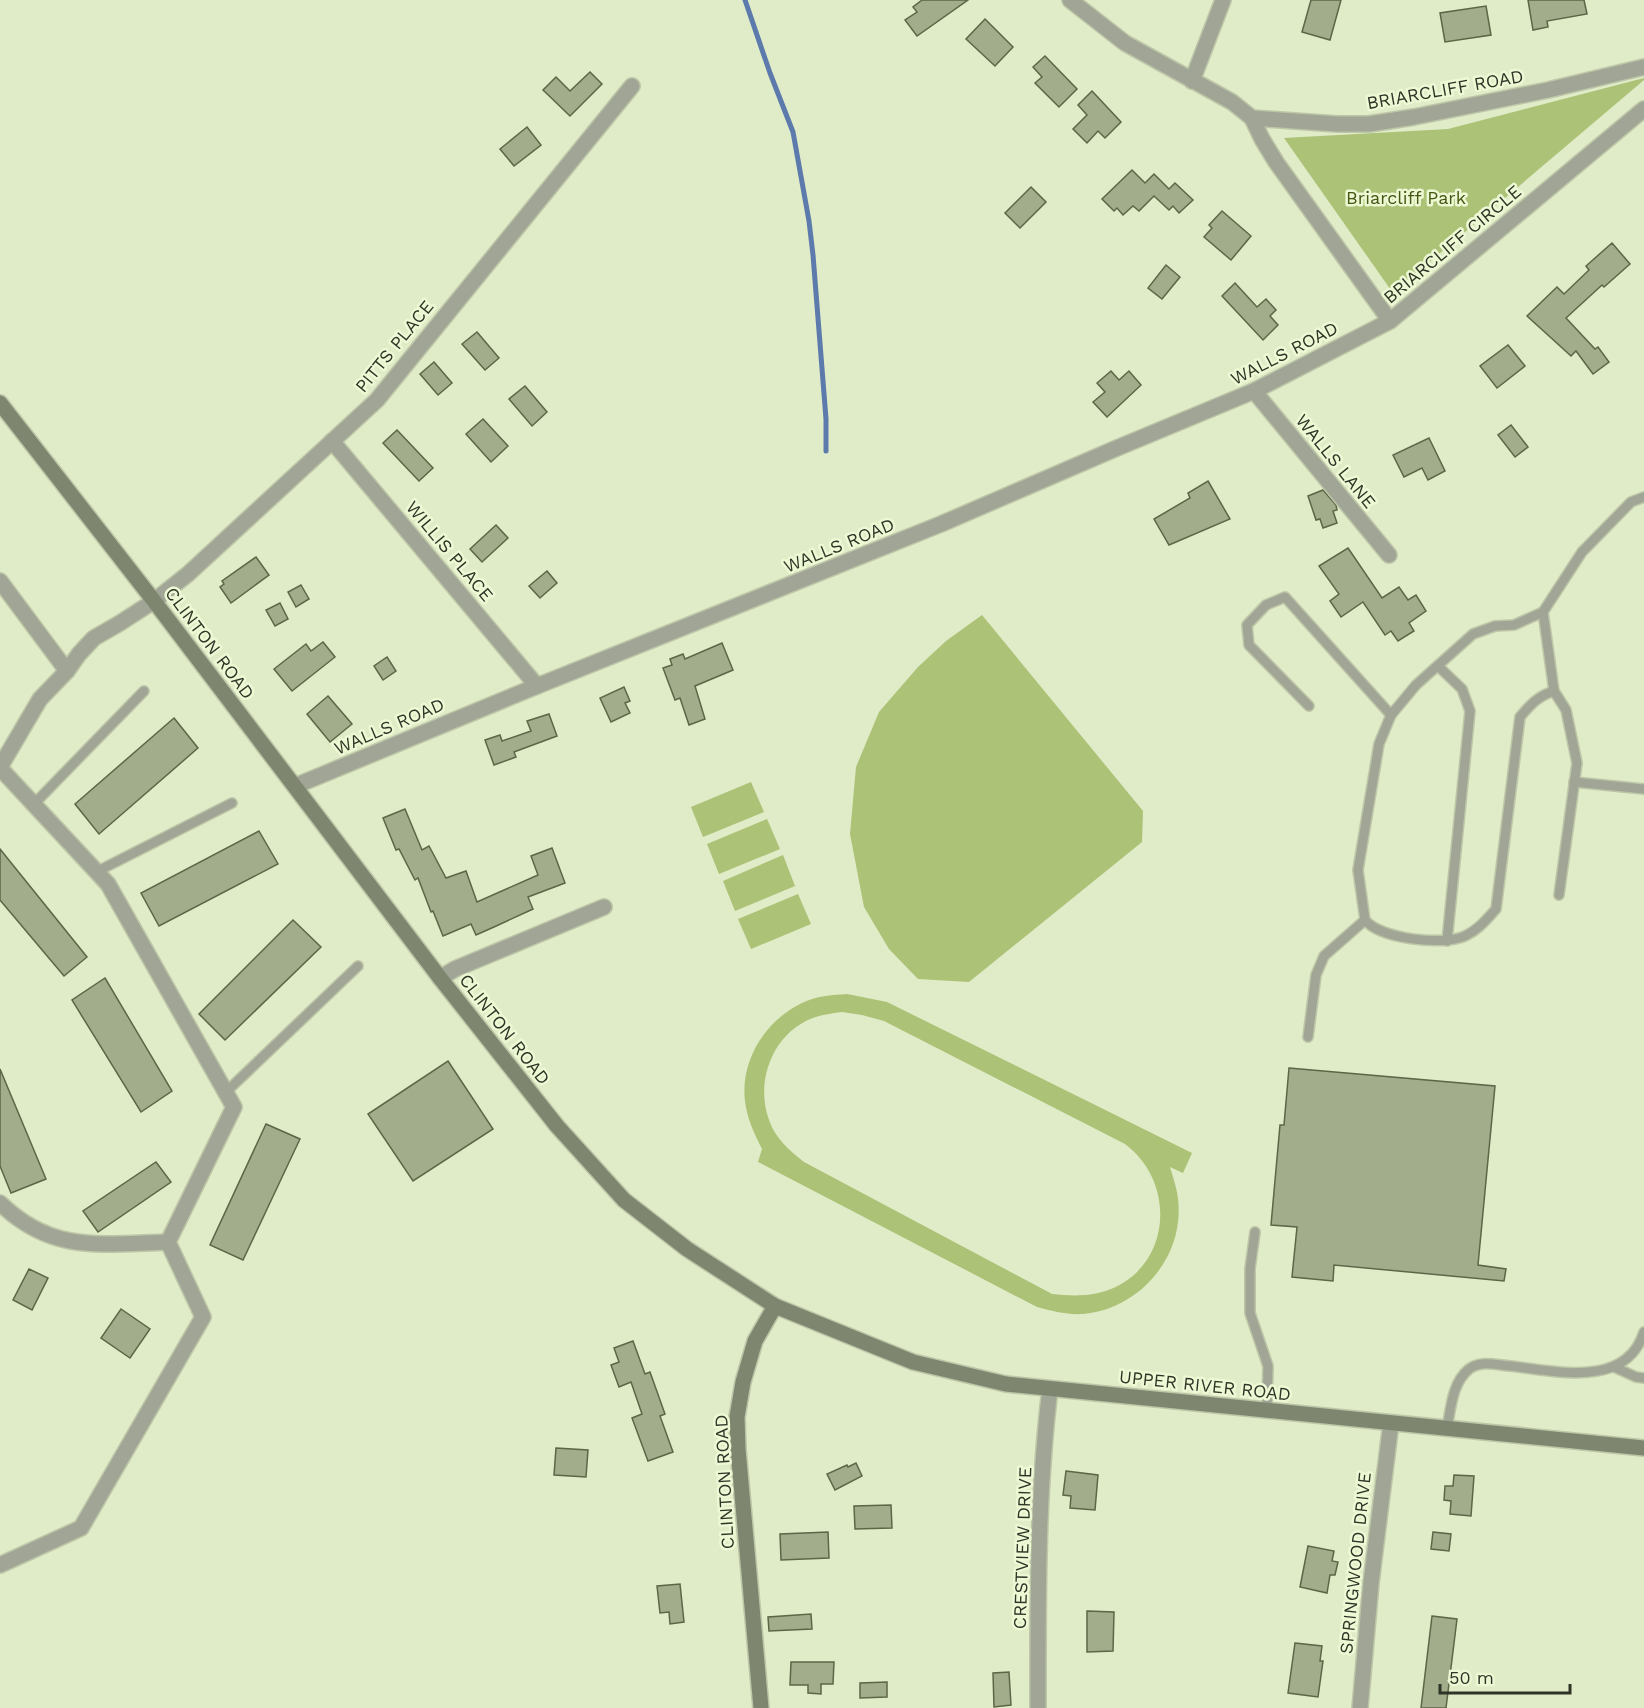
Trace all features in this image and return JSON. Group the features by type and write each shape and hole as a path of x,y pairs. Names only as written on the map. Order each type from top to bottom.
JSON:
{"street":[{"path":"1070,0 1125,43 1232,102 1252,118"},
{"path":"1192,81 1223,0"},
{"name":"BRIARCLIFF ROAD","path":"1252,118 1369,124 1548,90 1644,67"},
{"name":"PITTS PLACE","path":"0,768 40,699 94,638 154,601 188,574 377,400 632,86"},
{"name":"BRIARCLIFF CIRCLE","path":"1252,118 1276,162 1390,321 1644,109"},
{"name":"WALLS ROAD","path":"295,786 537,686 901,541 1254,391 1390,321"},
{"name":"WALLS LANE","path":"1254,391 1389,555"},
{"name":"CLINTON ROAD","path":"0,403 154,601 440,978 557,1126 624,1200 687,1249 775,1306 755,1341 736,1417 761,1708"},
{"name":"WILLIS PLACE","path":"332,441 537,686"},
{"path":"0,581 67,671"},
{"path":"0,768 108,884 234,1107 168,1242"},
{"path":"440,978 455,969 604,907"},
{"path":"0,1203 34,1229 58,1240 77,1243 168,1242"},
{"path":"0,1565 81,1528 202,1317 168,1242"},
{"name":"UPPER RIVER ROAD","path":"775,1306 913,1362 1006,1384 1644,1448"},
{"name":"CRESTVIEW DRIVE","path":"1038,1708 1038,1557 1050,1389"},
{"name":"SPRINGWOOD DRIVE","path":"1360,1708 1371,1583 1391,1423"}],"lane":[{"path":"1554,691 1530,704 1520,717 1496,909 1478,929 1462,938 1447,941 1413,939 1389,934 1369,925 1365,920 1358,870 1379,744 1391,715 1416,685 1473,634 1495,626 1514,625 1543,612 1581,552 1631,502 1644,497"},
{"path":"1309,706 1249,645 1247,625 1266,605 1285,597 1391,715"},
{"path":"1543,612 1554,691 1566,711 1577,763 1559,896"},
{"path":"1438,666 1462,689 1470,711 1447,941"},
{"path":"34,804 144,691"},
{"path":"1574,782 1644,789"},
{"path":"96,872 232,802"},
{"path":"1308,1036 1316,975 1324,956 1365,920"},
{"path":"226,1092 358,966"},
{"path":"1255,1232 1250,1269 1250,1313 1268,1366 1267,1411"},
{"path":"1447,1428 1455,1388 1470,1369 1484,1363 1571,1373 1598,1372 1614,1367 1640,1344 1644,1332"},
{"path":"1614,1367 1636,1377 1644,1378"}],"green space":[{"name":"Briarcliff Park","path":"1644,78 1393,293 1284,138 1448,129"},
{"path":"982,615 1143,811 1142,842 969,982 918,979 889,949 864,907 850,834 856,767 879,712 918,667 946,641"},
{"path":"751,782 764,812 703,837 691,807"},
{"path":"767,819 780,849 719,874 707,844"},
{"path":"783,855 795,886 735,911 723,881"},
{"path":"798,894 811,924 751,949 738,919"},
{"path":"847,994 887,1002 1192,1153 1183,1173 1170,1167 1176,1187 1178,1220 1174,1240 1166,1259 1154,1276 1123,1302 1104,1310 1071,1314 1037,1307 758,1162 762,1149 751,1125 745,1101 747,1071 751,1056 767,1031 789,1010 813,999","holes":["842,1012 884,1021 1125,1144 1142,1160 1153,1179 1159,1200 1160,1221 1156,1242 1146,1261 1131,1277 1111,1289 1081,1295 1052,1294 804,1162 793,1153 775,1132 765,1104 764,1088 772,1057 780,1043 804,1022 819,1016"]}],"building":[{"path":"922,0 968,0 917,36 905,20 917,12 913,7"},
{"path":"1311,0 1341,0 1330,40 1302,32"},
{"path":"1528,0 1584,0 1587,14 1547,21 1548,27 1533,30"},
{"path":"1486,6 1491,35 1445,42 1440,13"},
{"path":"985,19 1013,47 995,66 966,39"},
{"path":"1045,56 1077,89 1059,107 1035,83 1042,77 1033,67"},
{"path":"590,72 602,84 570,116 543,90 556,77 570,91"},
{"path":"1092,91 1121,122 1105,138 1098,131 1087,143 1073,129 1087,115 1078,105"},
{"path":"527,127 541,145 514,166 500,149"},
{"path":"1132,170 1145,183 1154,174 1169,189 1175,183 1193,200 1179,213 1173,206 1169,210 1154,196 1139,211 1133,206 1123,215 1117,208 1114,211 1102,199"},
{"path":"1031,187 1046,202 1020,228 1005,213"},
{"path":"1222,211 1251,236 1231,260 1204,237 1212,228 1209,225"},
{"path":"1612,243 1630,264 1604,287 1602,285 1566,318 1595,349 1598,347 1609,362 1593,374 1576,351 1571,356 1527,316 1557,287 1564,294 1589,270 1586,266"},
{"path":"1166,265 1180,277 1162,299 1148,288"},
{"path":"1235,283 1257,307 1266,299 1276,310 1270,316 1278,325 1263,340 1222,296"},
{"path":"477,332 499,358 485,370 462,344"},
{"path":"1508,345 1525,366 1497,388 1480,366"},
{"path":"434,362 452,383 438,395 420,374"},
{"path":"1111,371 1119,380 1129,371 1141,385 1107,417 1093,402 1105,392 1097,383"},
{"path":"525,386 547,412 532,426 509,399"},
{"path":"483,419 508,446 491,462 466,434"},
{"path":"1511,425 1528,447 1515,457 1498,435"},
{"path":"397,430 433,468 419,481 383,443"},
{"path":"1429,438 1445,471 1428,480 1422,468 1404,477 1393,455"},
{"path":"1208,481 1230,519 1169,545 1154,519 1190,498 1188,493"},
{"path":"1323,490 1336,505 1337,510 1333,511 1337,523 1323,528 1320,519 1316,520 1308,496"},
{"path":"496,525 508,538 482,562 470,549"},
{"path":"1348,548 1382,598 1399,587 1408,600 1416,595 1426,611 1409,623 1414,631 1398,641 1391,631 1385,635 1363,602 1341,617 1330,601 1339,594 1319,566"},
{"path":"256,557 269,575 231,603 220,587 224,584 222,581"},
{"path":"547,571 557,583 540,598 529,586"},
{"path":"301,585 309,599 296,607 288,592"},
{"path":"280,603 288,619 275,626 266,610"},
{"path":"323,642 335,657 292,691 274,669 306,644 311,651"},
{"path":"722,643 733,670 695,686 705,719 689,725 680,698 675,700 663,668 672,665 670,659 683,654 685,659"},
{"path":"387,657 396,671 383,680 374,666"},
{"path":"624,687 630,701 625,703 630,713 611,722 600,698"},
{"path":"328,696 352,724 330,742 307,714"},
{"path":"549,714 557,736 514,752 516,757 494,765 485,740 500,735 502,741 531,731 527,721"},
{"path":"174,718 198,748 99,834 75,804"},
{"path":"405,809 422,850 429,846 446,878 466,871 477,902 538,875 531,856 552,848 565,883 528,897 533,909 476,935 471,924 443,936 418,878 415,880 399,849 396,850 383,818"},
{"path":"259,831 278,864 159,926 141,893"},
{"path":"0,849 87,957 64,976 0,900"},
{"path":"293,920 321,947 225,1040 199,1014"},
{"path":"105,978 172,1091 141,1112 72,1000"},
{"path":"448,1061 493,1129 413,1181 368,1114"},
{"path":"1289,1068 1495,1086 1478,1265 1506,1269 1504,1281 1334,1265 1333,1281 1292,1277 1297,1227 1271,1225 1280,1125 1284,1125"},
{"path":"0,1069 46,1179 11,1193 0,1166"},
{"path":"266,1124 300,1139 243,1260 210,1245"},
{"path":"156,1162 171,1182 98,1232 83,1211"},
{"path":"29,1269 48,1278 32,1310 13,1300"},
{"path":"121,1309 150,1329 130,1358 101,1338"},
{"path":"633,1341 645,1374 650,1372 665,1414 660,1416 673,1452 648,1461 632,1418 642,1414 631,1382 619,1387 611,1365 619,1362 614,1348"},
{"path":"556,1448 588,1450 586,1477 554,1475"},
{"path":"856,1463 862,1476 835,1490 827,1474"},
{"path":"1066,1471 1098,1475 1095,1510 1070,1508 1071,1496 1063,1495"},
{"path":"1454,1475 1474,1476 1471,1516 1450,1514 1451,1501 1444,1500 1445,1486 1453,1486"},
{"path":"891,1505 892,1528 855,1529 854,1506"},
{"path":"828,1532 829,1558 781,1560 780,1534"},
{"path":"1433,1532 1451,1534 1449,1551 1431,1549"},
{"path":"1308,1546 1334,1551 1332,1561 1338,1562 1335,1575 1330,1575 1327,1593 1300,1587"},
{"path":"680,1584 684,1622 670,1624 669,1612 660,1613 657,1586"},
{"path":"1087,1611 1114,1612 1113,1651 1087,1652"},
{"path":"811,1614 812,1629 769,1631 768,1617"},
{"path":"1432,1616 1457,1619 1446,1708 1421,1708"},
{"path":"1295,1643 1322,1646 1320,1661 1323,1661 1318,1697 1288,1693"},
{"path":"791,1662 834,1662 833,1684 821,1684 821,1694 808,1693 808,1685 790,1685"},
{"path":"1009,1672 1011,1705 994,1707 993,1673"},
{"path":"887,1682 887,1697 860,1698 860,1683"}],"waterway":[{"path":"745,0 793,132 809,221 826,419 826,451"}]}
